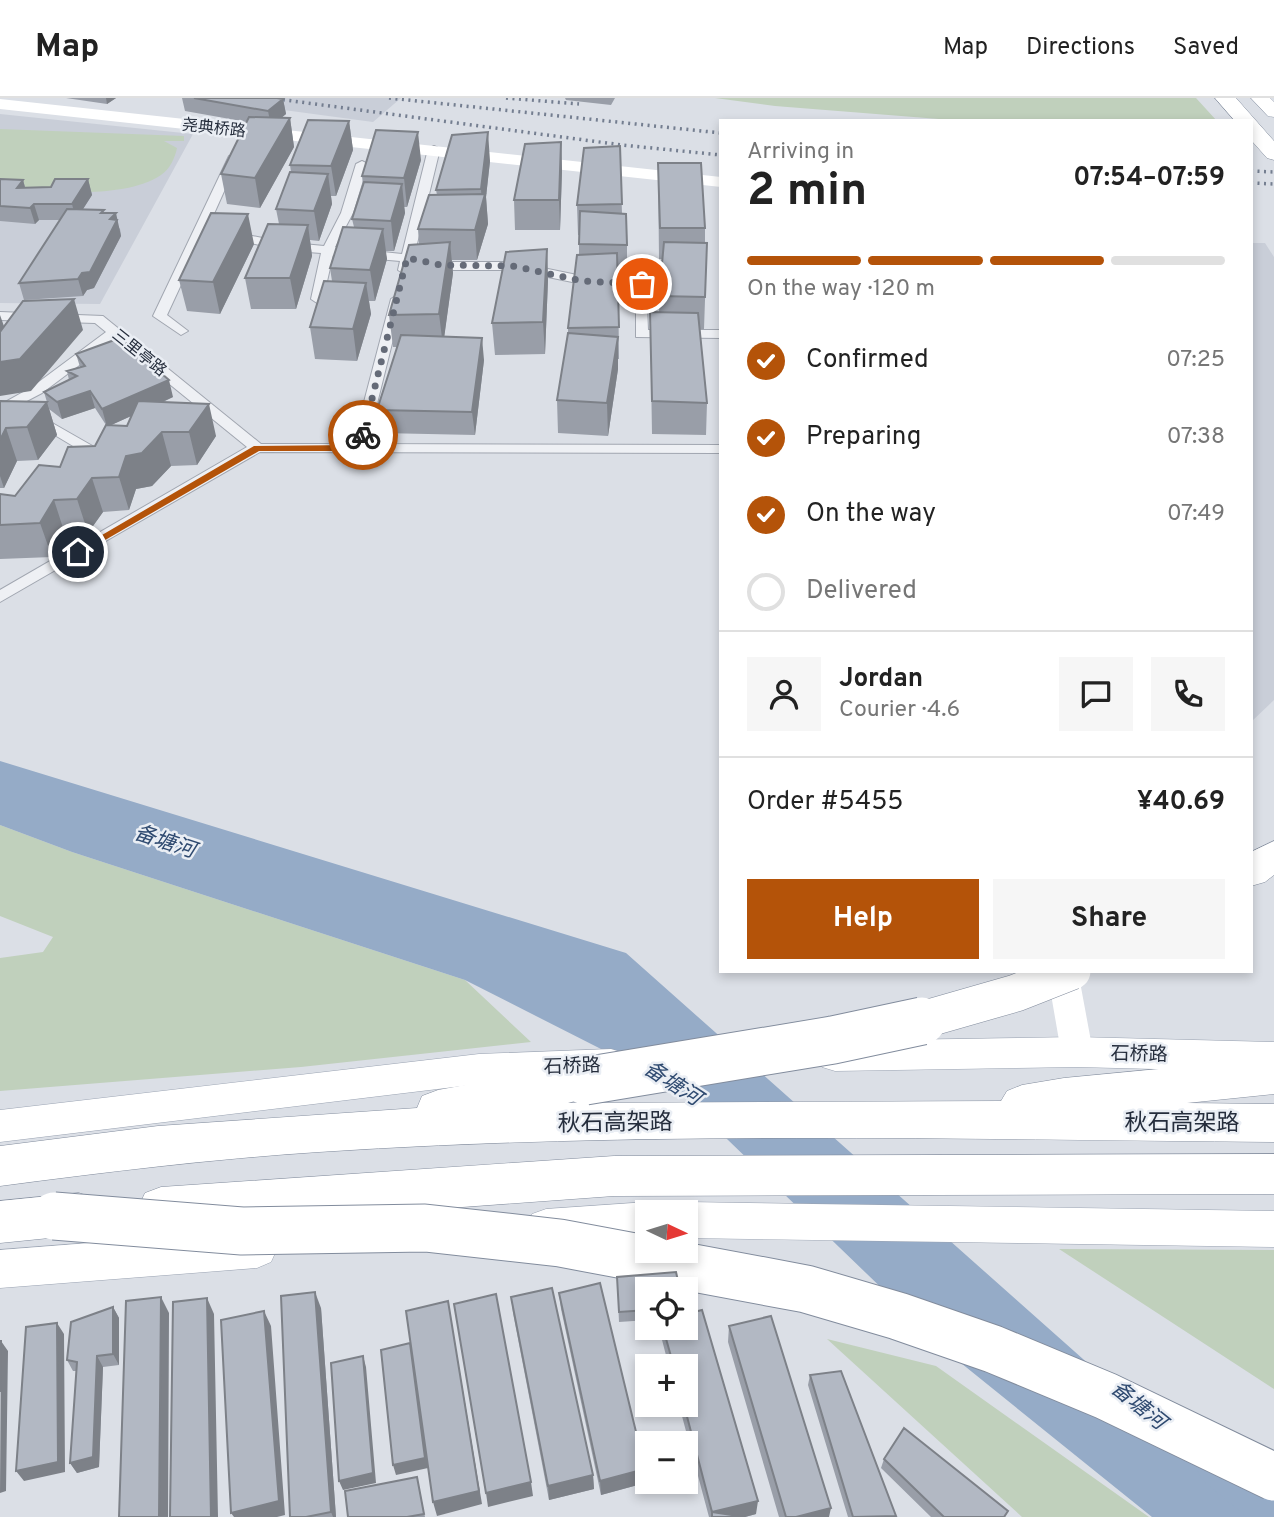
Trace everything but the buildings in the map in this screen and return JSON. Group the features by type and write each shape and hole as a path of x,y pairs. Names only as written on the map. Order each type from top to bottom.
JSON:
{"highway":[{"path":"1225,98 1244,119"},
{"path":"1253,129 1274,154"},
{"path":"1253,871 1274,855"},
{"path":"326,1131 585,1081 845,1037 946,1015 1043,984 1068,973"},
{"path":"928,1121 1064,1097 1274,1076"},
{"name":"秋石高架路","path":"0,1167 105,1151 326,1131 618,1122 1274,1123"},
{"path":"0,1222 614,1175 1274,1174"},
{"path":"54,1216 242,1231 425,1228 560,1243 806,1289 898,1316 993,1349 1106,1396 1274,1477"}],"main road":[{"path":"1260,98 1274,112"},
{"name":"石桥路","path":"0,1126 480,1069 852,1055 1077,1052 1274,1057"},
{"path":"698,1220 1274,1229"},
{"path":"0,1269 635,1221"}],"street":[{"name":"尧典桥路","path":"0,103 244,140 434,149 719,182"},
{"path":"181,331 160,316 226,170 244,140"},
{"path":"359,448 434,149"},
{"path":"317,299 328,250 347,212 362,164"},
{"path":"201,229 282,246 407,258 441,265 513,266 582,281 642,284 641,334 719,334"},
{"name":"三里亭路","path":"0,316 98,318 199,408 257,448"},
{"path":"4,406 37,390 115,332"},
{"path":"4,406 92,458 115,444"},
{"path":"0,597 8,585 257,448 719,449"},
{"path":"1062,973 1077,1052"}],"shaded area":[{"path":"195,98 401,98 373,122"},
{"path":"0,114 193,134 100,304 0,303"},
{"path":"1253,243 1265,243 1274,257 1274,700 1253,720"}],"green space":[{"path":"715,98 1196,98 1215,119 939,119 775,106"},
{"path":"0,129 184,136 184,141 164,141 177,148 167,170 145,183 126,188 83,192 0,189"},
{"path":"0,825 72,852 465,980 531,1042 301,1067 0,1091 0,958 43,952 53,937 0,916"},
{"path":"1059,1249 1274,1250 1274,1389"},
{"path":"827,1339 936,1366 1149,1517 1022,1517"}],"water":[{"path":"0,761 626,953 1101,1375 1274,1514 1274,1517 1152,1517 951,1355 670,1084 465,980 72,852 0,825"}],"waterway":[{"name":"备塘河","path":"1215,1467 1274,1514"}],"railway":[{"path":"270,98 622,145 719,155"},
{"path":"389,98 719,133"},
{"path":"506,98 579,104"},
{"path":"1253,171 1274,172"},
{"path":"1253,183 1274,184"}],"way so far":[{"path":"363,435 407,258 441,265 513,266 582,281 642,284"}],"route":[{"path":"78,552 257,448 359,448 363,435"}]}
